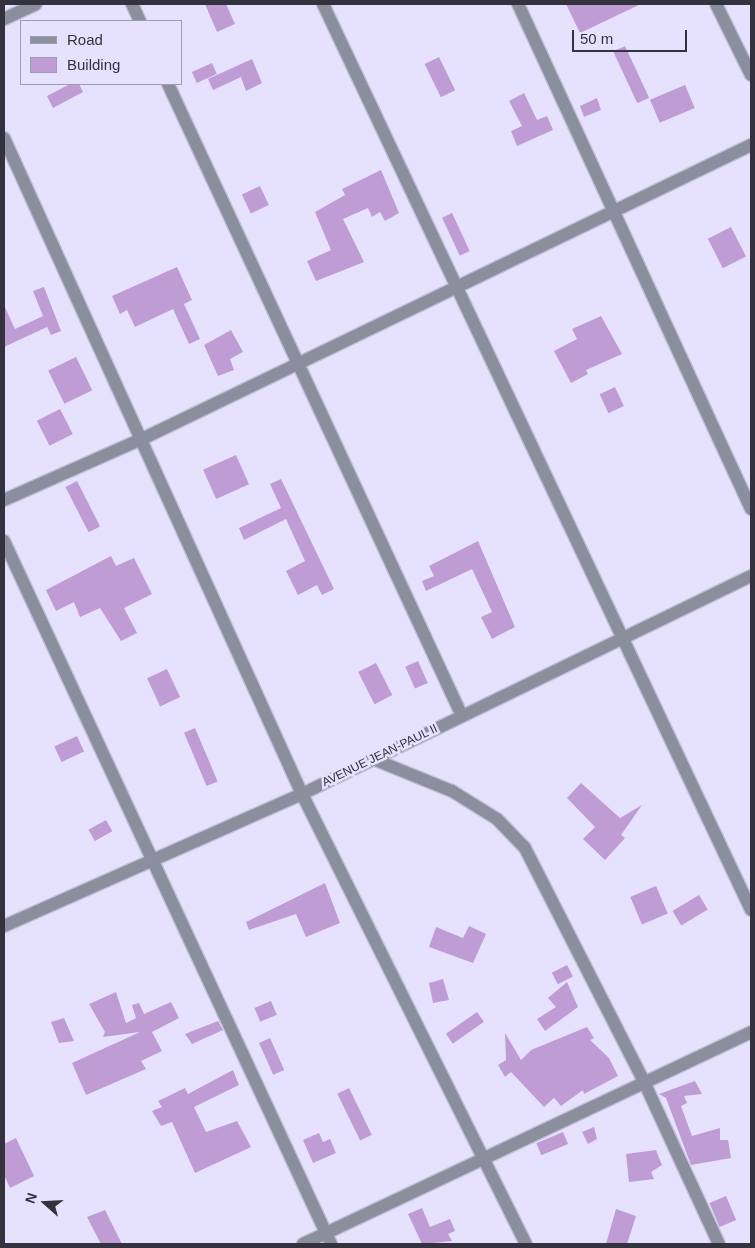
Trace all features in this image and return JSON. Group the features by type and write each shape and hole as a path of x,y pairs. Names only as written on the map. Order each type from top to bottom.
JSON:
{"street":[{"path":"4,19 36,4"},
{"path":"132,4 140,20"},
{"path":"323,4 455,288 624,638 751,910"},
{"path":"518,4 612,213 751,509"},
{"path":"716,4 751,75"},
{"path":"168,85 296,366 462,716"},
{"path":"4,138 144,438 302,794 526,1244"},
{"path":"4,500 144,438 296,366 751,145"},
{"path":"4,541 150,861 329,1239"},
{"name":"AVENUE JEAN-PAUL II","path":"4,926 302,794 751,576"},
{"path":"373,759 452,791 498,819 525,848 644,1084 719,1244"},
{"path":"303,1244 329,1239 483,1157 644,1084 751,1032"}],"building":[{"path":"205,4 226,4 235,24 217,32"},
{"path":"566,4 641,4 580,33"},
{"path":"625,46 649,98 637,103 613,51"},
{"path":"439,57 455,90 441,97 425,64"},
{"path":"252,59 262,83 246,91 241,77 213,90 208,79"},
{"path":"212,63 217,74 197,83 192,72"},
{"path":"68,85 80,85 83,92 53,108 47,96"},
{"path":"685,85 695,108 660,123 650,100"},
{"path":"524,93 537,120 547,116 553,130 517,146 511,131 522,126 509,101"},
{"path":"597,98 601,110 584,117 580,106"},
{"path":"381,170 399,213 385,221 380,212 372,217 368,208 343,219 364,262 316,281 307,261 331,250 315,212 345,195 342,189"},
{"path":"260,186 269,205 251,213 242,194"},
{"path":"452,213 470,251 460,256 442,218"},
{"path":"731,227 746,256 723,268 708,239"},
{"path":"177,267 192,300 184,304 200,339 189,344 173,309 135,327 127,310 120,314 112,296"},
{"path":"44,287 61,331 51,335 47,327 4,347 4,305 15,329 43,316 33,291"},
{"path":"601,316 622,354 586,370 588,374 571,383 554,351 577,339 572,329"},
{"path":"231,330 243,352 230,359 234,370 218,376 204,345"},
{"path":"76,357 92,390 64,404 48,371"},
{"path":"615,387 624,406 608,413 600,394"},
{"path":"60,409 73,434 50,446 37,421"},
{"path":"236,455 249,484 216,499 203,470"},
{"path":"281,479 334,589 322,595 317,585 298,595 286,571 305,561 286,519 244,540 239,528 281,508 270,484"},
{"path":"77,481 100,526 89,532 65,487"},
{"path":"478,541 515,627 492,639 481,617 492,612 472,569 426,591 422,581 434,576 429,566"},
{"path":"111,556 116,566 134,558 152,594 124,608 137,633 121,641 100,608 80,617 74,602 56,611 46,590"},
{"path":"418,661 428,683 415,689 405,667"},
{"path":"376,663 392,695 375,704 358,672"},
{"path":"167,669 180,697 160,706 147,678"},
{"path":"195,728 218,781 207,786 184,733"},
{"path":"77,736 84,751 62,762 54,747"},
{"path":"581,783 620,818 642,805 621,835 625,838 605,860 583,839 595,827 567,798"},
{"path":"106,820 112,831 95,841 89,830"},
{"path":"325,883 340,923 306,937 296,914 249,930 246,922"},
{"path":"656,886 668,914 642,925 630,897"},
{"path":"699,895 708,910 681,926 672,911"},
{"path":"469,926 486,934 473,963 429,947 436,927 463,938"},
{"path":"567,965 573,977 558,984 552,973"},
{"path":"443,979 449,1000 433,1003 429,983"},
{"path":"567,982 578,1007 545,1031 537,1019 556,1007 548,998"},
{"path":"116,992 126,1023 136,1018 132,1005 139,1003 144,1014 171,1002 179,1018 152,1032 162,1051 141,1061 146,1069 86,1095 72,1063 140,1032 103,1037 105,1032 89,1004"},
{"path":"271,1001 277,1015 260,1022 254,1008"},
{"path":"477,1012 484,1022 453,1044 446,1034"},
{"path":"64,1018 74,1041 59,1043 51,1022"},
{"path":"218,1021 223,1030 192,1044 185,1034"},
{"path":"587,1027 594,1038 590,1040 609,1058 618,1076 584,1094 583,1090 561,1106 554,1098 544,1107 511,1072 505,1077 498,1065 506,1060 505,1033 521,1060 531,1050"},
{"path":"270,1038 284,1070 273,1075 259,1043"},
{"path":"233,1070 239,1085 194,1107 206,1132 237,1121 251,1147 195,1173 172,1122 161,1126 152,1111 162,1107 158,1101 185,1088 188,1094"},
{"path":"695,1081 702,1094 684,1096 687,1103 681,1106 692,1136 720,1128 720,1140 728,1140 731,1158 691,1165 666,1098 659,1094"},
{"path":"349,1088 372,1135 360,1140 337,1094"},
{"path":"594,1127 597,1139 588,1144 582,1132"},
{"path":"563,1132 568,1144 541,1155 536,1143"},
{"path":"319,1133 323,1142 330,1139 336,1153 313,1163 303,1140"},
{"path":"16,1138 34,1176 10,1188 4,1175 4,1144"},
{"path":"656,1150 662,1165 651,1172 654,1179 629,1182 626,1154"},
{"path":"726,1196 736,1220 720,1227 709,1203"},
{"path":"422,1208 430,1227 450,1219 455,1231 448,1234 452,1241 422,1244 408,1214"},
{"path":"616,1209 636,1216 627,1244 606,1244"},
{"path":"105,1210 122,1244 101,1244 87,1217"}]}
